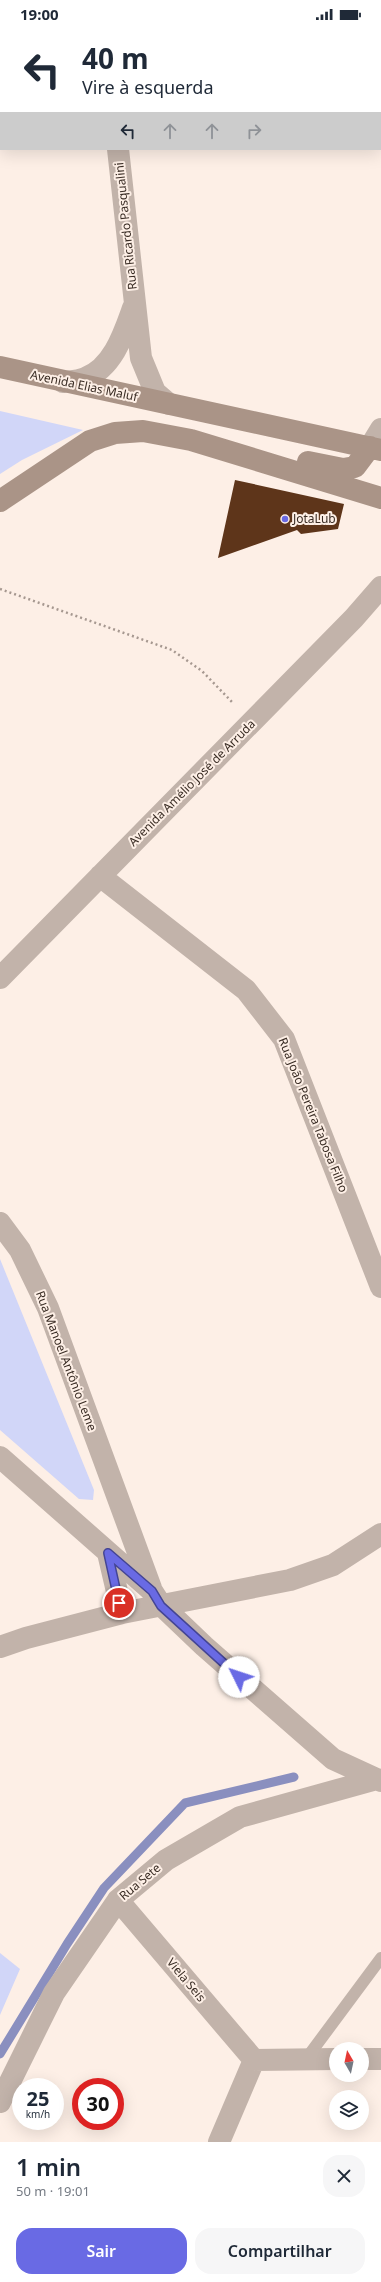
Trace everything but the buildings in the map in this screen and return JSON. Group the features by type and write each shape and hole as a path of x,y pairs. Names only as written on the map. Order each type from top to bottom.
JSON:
{"main road":[{"name":"Avenida Elias Maluf","path":"0,367 63,382 376,448"},
{"path":"0,501 90,441 115,433 143,431 343,469 355,467 376,448"},
{"path":"191,440 381,498"}],"street":[{"name":"Rua Ricardo Pasqualini","path":"118,150 141,358 155,392 169,404"},
{"name":"Rua Ricardo Pasqualini","path":"63,382 86,378 103,366 120,343 134,303"},
{"path":"376,448 381,429"},
{"name":"Avenida Amélio José de Arruda","path":"0,978 253,722 354,618 381,587"},
{"name":"Rua João Pereira Tabosa Filho","path":"100,876 246,990 284,1039 381,1287"},
{"name":"Rua Manoel Antônio Leme","path":"0,1223 20,1250 48,1308 120,1506 156,1598"},
{"path":"0,1458 108,1553 204,1646 333,1759 379,1780"},
{"name":"Rua Manoel Antônio Leme","path":"108,1553 116,1540 120,1506"},
{"path":"0,1647 26,1638 122,1613 156,1598 219,1594 290,1580 333,1565 381,1534"},
{"path":"108,1553 122,1613"},
{"path":"204,1646 196,1627 197,1613 204,1604 219,1594"},
{"name":"Rua Sete","path":"0,2102 54,1993 118,1900 166,1860 240,1817 379,1780"},
{"name":"Viela Seis","path":"118,1900 254,2060"},
{"path":"219,2142 254,2060 329,2059"},
{"path":"369,2059 381,2059"}],"lane":[{"path":"306,2059 381,1958"}],"path":[{"path":"0,589 172,650 202,671 253,722"}],"shaded area":[{"path":"0,411 83,430 22,460 0,474"},
{"path":"0,1259 94,1490 93,1500 79,1499 0,1430"},
{"path":"0,1953 20,1969 0,2015"}],"waterway":[{"path":"0,2054 67,1944 104,1888 185,1803 294,1777"}],"place":[{"name":"JotaLub","path":"285,519"}],"route":[{"path":"119,1603 108,1553 152,1591 161,1606 239,1677"}]}
